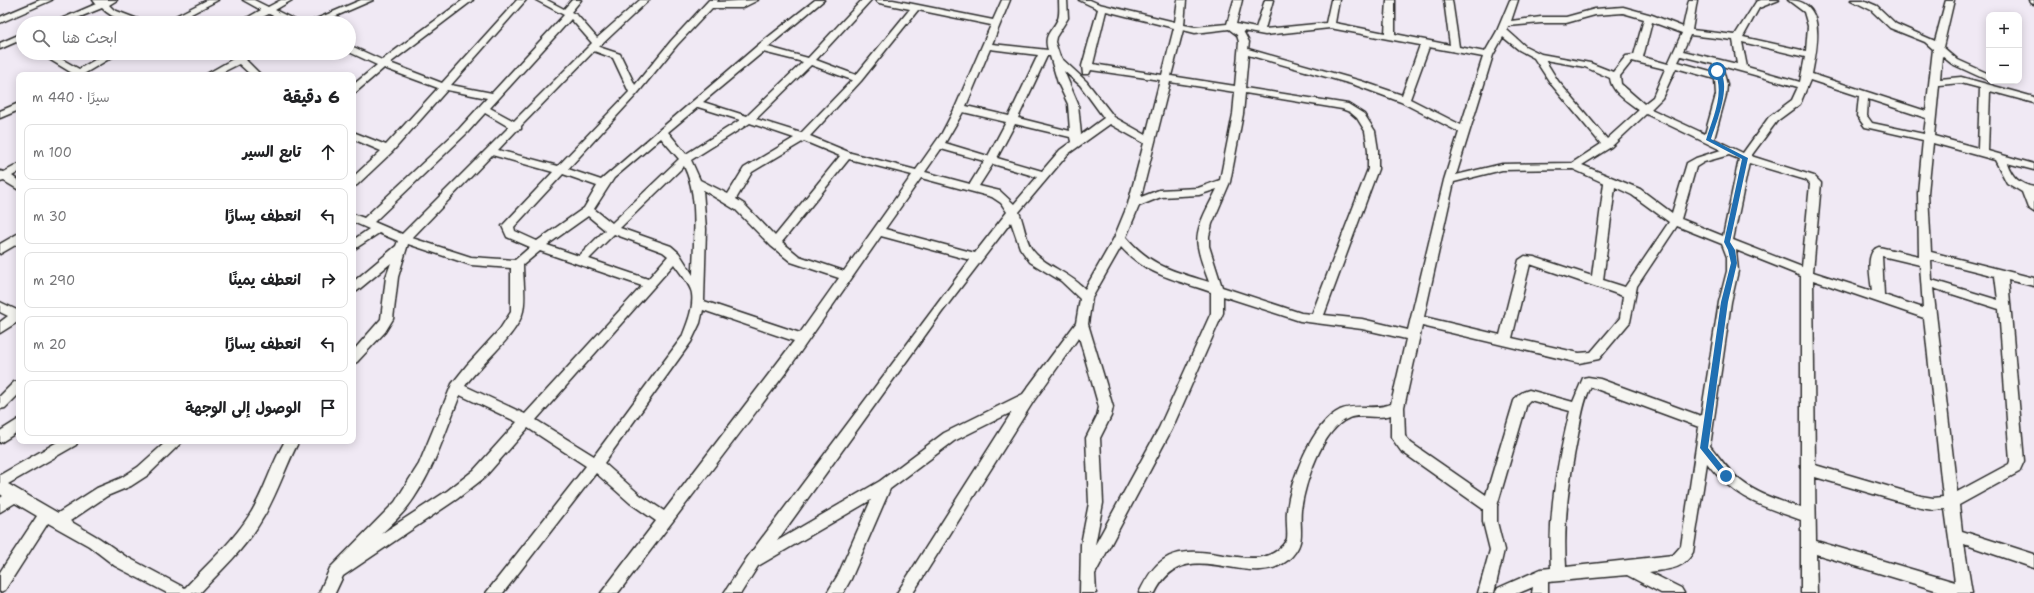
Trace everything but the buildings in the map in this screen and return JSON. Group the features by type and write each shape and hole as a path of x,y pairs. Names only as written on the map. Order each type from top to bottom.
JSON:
{"street":[{"path":"0,20 48,0"},
{"path":"71,16 100,2 113,0"},
{"path":"182,16 214,0"},
{"path":"247,0 283,16"},
{"path":"256,16 288,0"},
{"path":"329,16 368,0"},
{"path":"356,87 383,64 469,0"},
{"path":"356,180 388,150 522,0"},
{"path":"540,0 568,13 580,22 595,46 617,56 634,92"},
{"path":"366,223 464,131 568,13 577,0"},
{"path":"356,285 403,243 595,46 645,0"},
{"path":"650,284 538,246 511,234 508,226 634,92 674,43 711,2 742,5 754,0"},
{"path":"356,219 378,228 403,243 471,261 517,264 538,246 588,210 603,184 760,48 820,0"},
{"path":"581,260 685,160 750,119 810,61 867,0"},
{"path":"879,0 996,23"},
{"path":"609,593 782,368 917,174 939,145 960,108 1006,0"},
{"path":"1063,0 1063,18 1051,37 1050,55 1073,104 1075,139"},
{"path":"1083,0 1103,7 1195,30 1231,26 1260,31 1330,25 1488,55"},
{"path":"1087,592 1088,544 1096,503 1093,438 1104,416 1106,407 1082,324 1086,298 1120,238 1134,204 1151,142 1179,26 1182,0"},
{"path":"1231,26 1238,0"},
{"path":"1260,31 1269,0"},
{"path":"1330,25 1335,0"},
{"path":"1390,37 1391,0"},
{"path":"1448,0 1455,49"},
{"path":"1490,506 1406,447 1398,437 1397,407 1449,180 1488,55 1504,28 1514,0"},
{"path":"1607,10 1621,0"},
{"path":"1574,166 1607,145 1657,98 1687,32 1693,0"},
{"path":"1743,69 1737,38 1749,21 1754,7 1760,3 1775,0"},
{"path":"1503,593 1541,576 1628,568 1676,561 1683,556 1688,547 1725,302 1734,263 1732,250 1727,242 1745,158 1773,119 1796,102 1805,81 1810,55 1813,26 1810,14 1792,0"},
{"path":"1855,0 1874,8 1893,26 1928,40 1955,62 1986,81"},
{"path":"1809,545 1964,592 1951,502 1926,282 1923,193 1938,47 1950,0"},
{"path":"100,2 111,12 123,16"},
{"path":"1083,83 1103,7"},
{"path":"730,200 748,170 802,137 858,79 915,8"},
{"path":"1504,28 1541,20 1566,20 1607,10 1623,10 1649,17 1687,32 1737,38 1810,55"},
{"path":"1638,58 1649,17"},
{"path":"1088,573 1165,429 1217,313 1217,289 1203,246 1203,236 1206,224 1225,182 1241,89 1245,51 1244,42 1241,34 1231,26"},
{"path":"1504,28 1522,48 1538,56 1587,65 1615,76"},
{"path":"0,46 16,41"},
{"path":"1405,100 1425,44"},
{"path":"987,46 1050,55 1083,83 1110,119 1120,126 1151,142"},
{"path":"760,48 810,61 858,79"},
{"path":"356,51 383,64 444,87 495,97"},
{"path":"1245,51 1358,83 1405,100 1464,131"},
{"path":"1678,53 1743,69 1864,94 1931,116"},
{"path":"974,187 991,160 1050,55"},
{"path":"1538,56 1554,82 1607,145"},
{"path":"1720,77 1638,58 1629,58 1615,76 1616,84 1621,91 1644,109 1745,158 1810,178 1816,183 1807,274 1809,593"},
{"path":"55,60 75,72"},
{"path":"81,72 102,60"},
{"path":"216,72 238,60"},
{"path":"241,60 253,72"},
{"path":"1708,140 1721,97 1720,77 1716,68 1718,62"},
{"path":"1087,66 1344,106 1359,113 1367,122 1374,155 1373,169 1316,319"},
{"path":"1934,82 1956,80 1986,82"},
{"path":"1983,153 1987,84"},
{"path":"1992,84 2034,100"},
{"path":"2003,84 2034,97"},
{"path":"1864,94 1862,119 1864,123 1928,138 2034,167"},
{"path":"696,103 750,119 802,137 847,155 917,174 974,187 1005,198 1014,211 1025,246 1030,256 1037,262 1075,285 1086,298"},
{"path":"0,115 16,107"},
{"path":"960,108 1014,120 1075,139"},
{"path":"484,109 517,127"},
{"path":"732,593 752,563 934,315 1014,211 1075,139 1110,119"},
{"path":"494,593 595,464 687,339 692,327 698,297 700,220 695,182 691,170 685,160 662,132"},
{"path":"356,138 388,150"},
{"path":"939,145 1043,175"},
{"path":"1417,320 1578,358 1595,356 1626,319 1628,293 1634,279 1675,221 1691,165 1700,160 1730,151"},
{"path":"492,152 560,170 603,184"},
{"path":"775,243 847,155"},
{"path":"2000,158 2006,177 2018,186 2030,190 2034,208"},
{"path":"1449,180 1502,167 1574,166 1636,192 1675,221 1807,274 1878,299 1930,314"},
{"path":"1,176 16,168"},
{"path":"1,176 16,184"},
{"path":"1597,282 1610,181"},
{"path":"695,182 730,200 740,207 775,243 795,259 846,276"},
{"path":"1134,204 1159,194 1198,191 1225,182"},
{"path":"588,210 613,230 662,247 675,256 698,297 802,339"},
{"path":"356,244 378,228"},
{"path":"878,231 979,258"},
{"path":"1120,238 1145,265 1158,270 1284,312 1316,319 1362,324 1413,336"},
{"path":"0,250 16,240"},
{"path":"356,356 381,329 386,319 389,287 403,243"},
{"path":"1878,299 1876,255 1879,251 1926,258 2034,282"},
{"path":"336,573 452,495 478,474 675,256"},
{"path":"1505,341 1525,260 1530,260 1628,293"},
{"path":"327,593 336,573 401,504 418,480 457,388 464,376 505,332 514,319 517,312 517,264"},
{"path":"1809,469 1921,502 1933,504 1951,502 2014,468 2017,461 2005,306 2001,274"},
{"path":"1926,282 2005,306"},
{"path":"0,306 16,314"},
{"path":"0,328 16,318"},
{"path":"905,593 1028,398 1082,324"},
{"path":"1559,574 1559,513 1577,408 1584,385 1588,382 1707,424"},
{"path":"457,388 527,421 595,464 635,500 665,520"},
{"path":"0,404 16,389"},
{"path":"1486,593 1497,550 1490,522 1490,506 1524,397 1529,395 1577,408"},
{"path":"752,563 885,485 949,436 1028,398"},
{"path":"1147,593 1152,580 1164,566 1179,558 1202,558 1253,566 1274,561 1288,550 1294,539 1294,511 1298,492 1306,466 1320,438 1339,416 1346,413 1359,411 1380,413 1397,407"},
{"path":"0,438 16,426"},
{"path":"0,482 66,444"},
{"path":"0,585 52,518 102,492 126,482 143,471 173,444"},
{"path":"190,593 240,538 256,518 267,498 278,466 290,444"},
{"path":"1704,448 1726,476 1737,486 1748,493 1809,517"},
{"path":"835,593 844,579 885,485"},
{"path":"0,487 94,542 120,561 174,592"},
{"path":"0,506 15,495"},
{"path":"1956,535 2034,561"},
{"path":"1628,568 1673,592"},
{"path":"1540,593 1541,576"}],"route":[{"path":"1717,71 1722,87 1721,97 1708,140 1745,158 1727,242 1732,250 1734,263 1725,302 1704,448 1726,476"}]}
